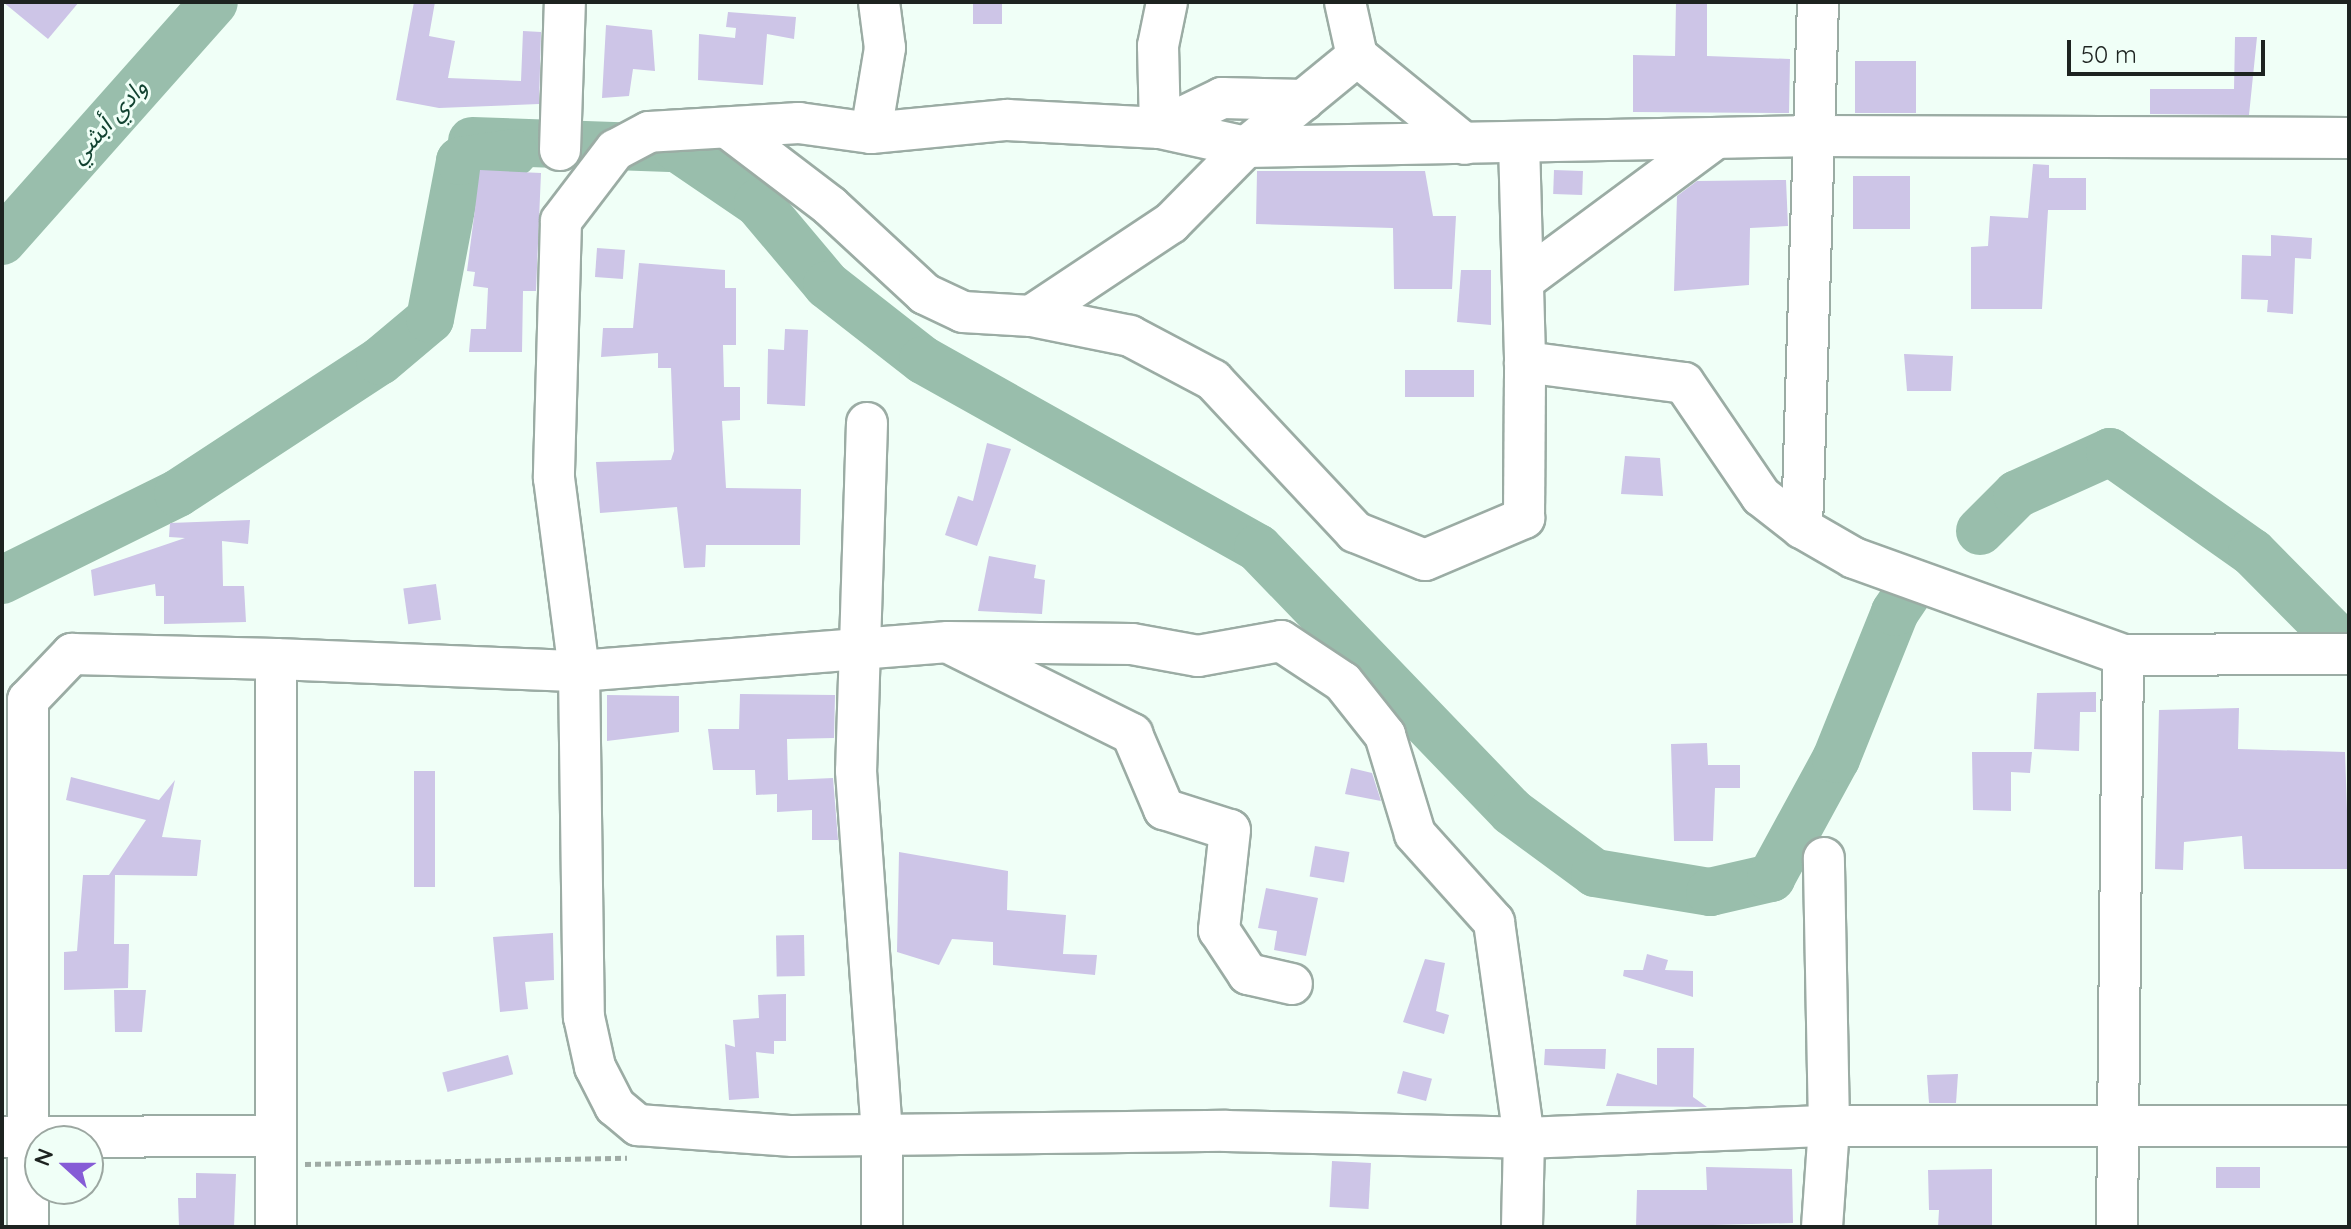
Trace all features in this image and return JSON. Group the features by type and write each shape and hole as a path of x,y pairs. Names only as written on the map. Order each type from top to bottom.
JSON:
{"street":[{"path":"560,150 565,2"},
{"path":"871,133 885,48 879,2"},
{"path":"1160,128 1158,46 1167,2"},
{"path":"1345,2 1357,56 1465,144"},
{"path":"1802,528 1818,2"},
{"path":"1031,316 1171,223 1246,147 1357,56"},
{"path":"1160,128 1222,98 1304,100"},
{"path":"2349,138 1814,136 1246,147 1160,128 1007,120 871,133 799,123 649,132 615,150 561,221 554,478 579,671 584,1017 595,1067 615,1106 638,1125 689,1131 1524,1138 1829,1126 2349,1126"},
{"path":"729,129 830,206 925,294 963,312 1031,316 1130,336 1213,380 1355,532 1425,560 1524,518 1525,362 1519,143"},
{"path":"1523,281 1716,138"},
{"path":"1525,362 1684,383 1761,496 1802,528 1854,558 2123,655 2349,654"},
{"path":"867,423 856,771 882,1131 882,1227"},
{"path":"28,1227 15,1137 28,700 72,654 579,671 860,652 948,642 1132,644 1198,656 1281,641 1343,682 1385,735 1415,834 1494,922 1524,1138 1522,1227"},
{"path":"948,642 1132,734 1164,809 1230,830 1219,930 1248,974 1292,984"},
{"path":"2117,1227 2123,655"},
{"path":"276,659 276,1227"},
{"path":"1822,1227 1829,1126 1824,858"},
{"path":"15,1137 275,1150"}],"path":[{"path":"275,1150 627,1158"}],"building":[{"path":"3,2 79,2 48,39"},
{"path":"414,2 435,2 429,36 455,41 448,78 521,81 523,31 541,32 539,104 439,108 396,100"},
{"path":"973,2 1002,2 1002,24 973,24"},
{"path":"1676,2 1707,2 1707,56 1790,59 1789,113 1633,112 1633,55 1675,56"},
{"path":"728,12 796,17 794,39 767,34 763,85 698,80 699,34 735,38 736,28 726,27"},
{"path":"606,25 652,30 655,71 633,69 629,96 602,98"},
{"path":"2235,37 2257,37 2249,115 2150,114 2150,89 2234,89"},
{"path":"1855,61 1916,61 1916,113 1855,113"},
{"path":"2033,164 2049,165 2049,178 2086,178 2086,210 2048,210 2042,309 1971,309 1971,247 1988,246 1990,216 2028,218"},
{"path":"480,170 541,173 536,291 523,291 522,352 469,352 471,329 486,329 488,288 473,286 475,272 467,271"},
{"path":"1554,170 1583,171 1582,195 1553,194"},
{"path":"1257,171 1425,171 1433,216 1456,216 1452,289 1394,289 1393,228 1256,224"},
{"path":"1853,176 1910,176 1910,229 1853,229"},
{"path":"1786,180 1788,226 1750,228 1749,285 1674,291 1677,196 1697,181"},
{"path":"2271,235 2312,238 2311,259 2295,258 2293,314 2267,312 2268,300 2241,299 2242,255 2271,256"},
{"path":"597,248 625,250 623,279 595,277"},
{"path":"639,263 725,270 725,288 736,288 736,345 723,345 724,387 740,387 740,420 722,421 726,488 801,489 800,545 706,545 705,567 684,568 677,507 600,513 596,462 671,460 674,451 671,368 658,368 658,353 601,357 603,328 633,328"},
{"path":"1461,270 1491,270 1491,325 1457,322"},
{"path":"785,329 808,330 805,406 767,404 768,349 784,350"},
{"path":"1904,354 1953,356 1951,391 1907,391"},
{"path":"1405,370 1474,370 1474,397 1405,397"},
{"path":"987,443 1011,449 977,546 945,535 958,496 973,501"},
{"path":"1625,456 1660,458 1663,496 1621,494"},
{"path":"250,520 248,544 222,541 223,586 244,586 246,622 164,624 164,596 156,596 155,584 94,596 91,570 185,538 169,537 170,523"},
{"path":"989,556 1036,565 1034,578 1045,580 1042,614 978,611"},
{"path":"436,584 441,620 408,624 403,589"},
{"path":"2096,692 2096,712 2080,712 2079,751 2034,749 2037,693"},
{"path":"740,694 835,695 834,738 787,739 788,780 833,778 838,840 812,840 812,810 777,812 777,794 756,795 755,770 713,770 708,729 739,729"},
{"path":"607,695 679,696 679,732 607,741"},
{"path":"2239,708 2238,749 2345,752 2349,869 2244,869 2242,836 2184,842 2183,870 2155,869 2159,710"},
{"path":"1707,743 1708,765 1740,765 1740,788 1715,788 1713,841 1674,841 1671,744"},
{"path":"1972,752 2032,752 2030,773 2011,772 2011,811 1973,810"},
{"path":"1351,768 1372,773 1381,801 1345,794"},
{"path":"414,771 435,771 435,887 414,887"},
{"path":"71,777 159,800 175,780 162,837 201,840 197,876 115,875 114,944 129,944 128,988 64,990 64,952 77,951 83,875 109,875 146,820 66,800"},
{"path":"1315,846 1349,852 1344,883 1310,877"},
{"path":"899,852 1008,871 1007,910 1066,915 1063,954 1097,955 1095,975 993,965 993,942 952,939 939,965 897,952"},
{"path":"1266,888 1318,898 1306,956 1274,950 1277,931 1258,928"},
{"path":"553,933 554,980 525,982 528,1009 500,1012 493,937"},
{"path":"776,935 804,935 805,976 777,976"},
{"path":"1647,954 1668,960 1665,970 1693,971 1693,997 1623,976 1624,970 1643,970"},
{"path":"1425,959 1445,963 1436,1011 1449,1015 1444,1034 1403,1022"},
{"path":"114,990 146,990 142,1032 115,1032"},
{"path":"786,994 786,1041 774,1041 774,1054 756,1052 759,1098 729,1100 725,1044 735,1047 733,1020 759,1018 758,995"},
{"path":"1657,1048 1694,1048 1693,1097 1707,1107 1606,1106 1617,1073 1657,1085"},
{"path":"1545,1049 1606,1049 1605,1069 1544,1065"},
{"path":"508,1055 513,1074 447,1092 442,1073"},
{"path":"1403,1071 1432,1079 1426,1101 1397,1093"},
{"path":"1958,1074 1956,1103 1929,1103 1927,1075"},
{"path":"1332,1161 1371,1163 1369,1209 1330,1207"},
{"path":"1706,1167 1792,1169 1793,1223 1636,1227 1637,1190 1707,1190"},
{"path":"2216,1167 2260,1167 2260,1188 2216,1188"},
{"path":"1992,1169 1992,1226 1938,1227 1939,1210 1929,1210 1928,1170"},
{"path":"196,1173 236,1174 234,1227 179,1227 178,1198 196,1198"}],"waterway":[{"name":"وادي أبشي","path":"2,241 214,2"},
{"path":"472,141 677,148 758,203 827,285 923,360 1258,548 1512,812 1595,873 1710,892 1771,878 1836,759 1895,612 1914,584"},
{"path":"2,580 178,493 380,361 430,319 460,161 513,153"},
{"path":"1980,531 2017,494 2110,452 2252,552 2334,635"}]}
